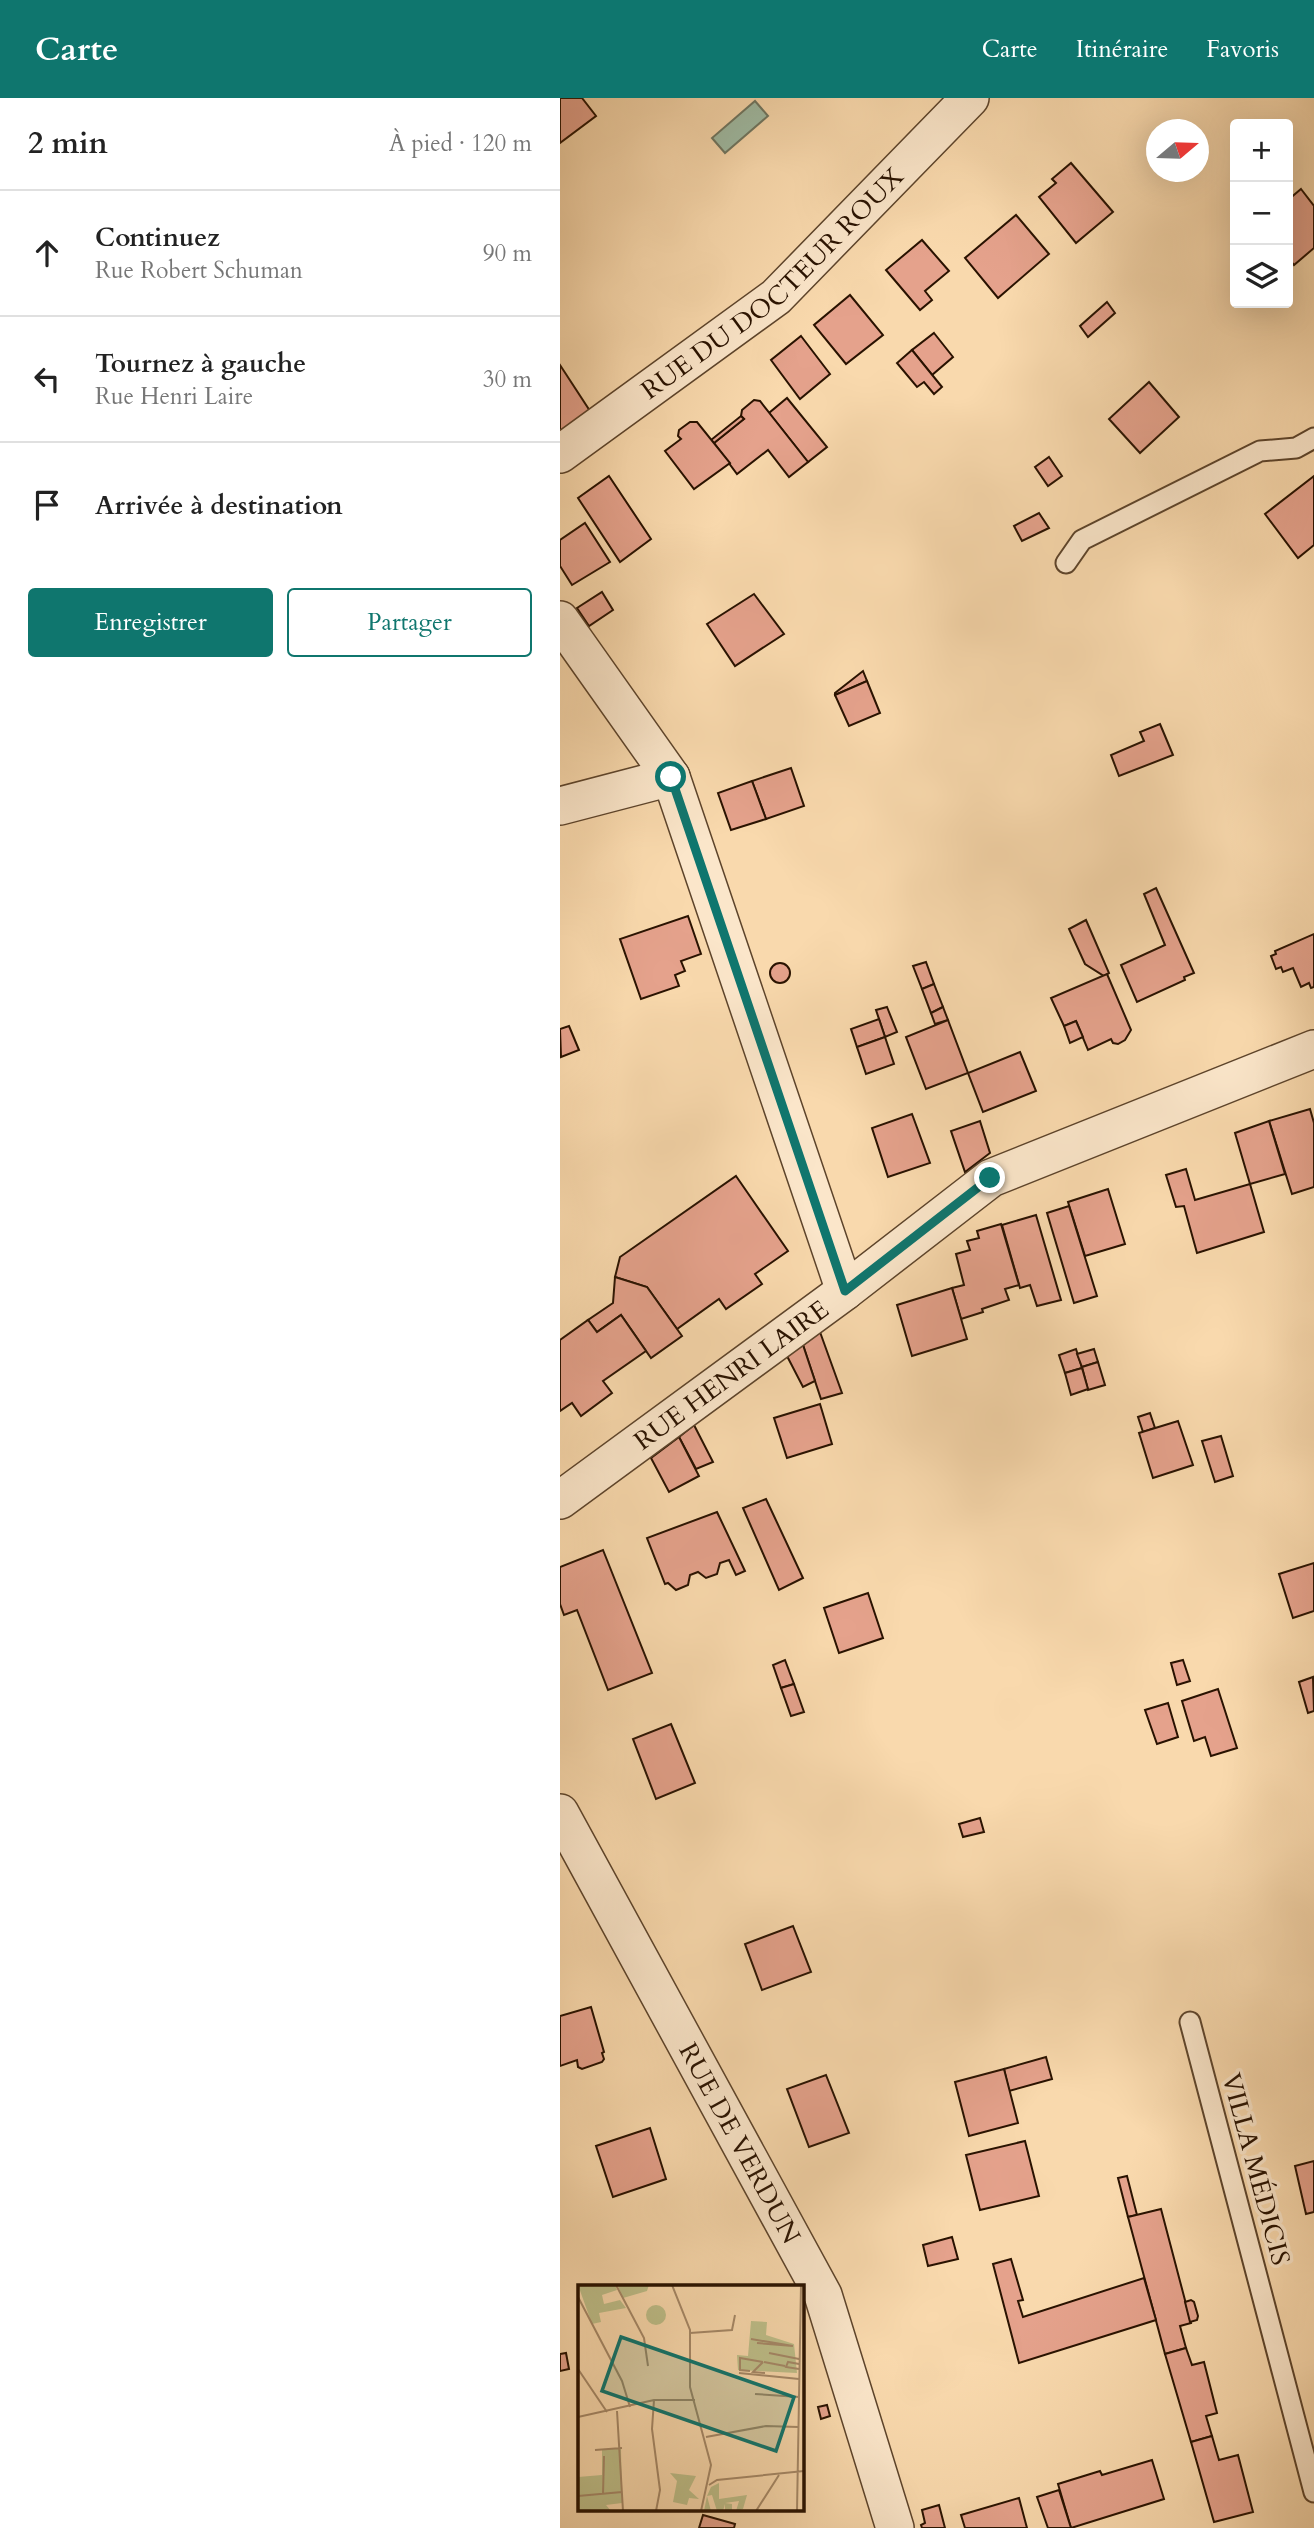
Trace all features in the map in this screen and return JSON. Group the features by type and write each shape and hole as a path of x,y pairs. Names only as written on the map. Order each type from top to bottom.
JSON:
{"street":[{"name":"RUE DU DOCTEUR ROUX","path":"560,454 776,297 970,98"},
{"path":"560,620 671,777 845,1291"},
{"path":"560,806 671,777"},
{"name":"RUE HENRI LAIRE","path":"560,1500 845,1291 990,1178 1314,1049"},
{"name":"RUE DE VERDUN","path":"560,1813 823,2295 895,2528"}],"lane":[{"path":"1066,563 1082,540 1260,451 1296,448 1314,438"},
{"name":"VILLA MÉDICIS","path":"1190,2022 1314,2491"}],"shaded area":[{"path":"755,101 768,116 725,153 712,138"}],"building":[{"path":"560,98 582,98 596,116 560,143"},
{"path":"1071,163 1113,212 1076,243 1039,197 1056,183 1052,179"},
{"path":"1301,189 1314,206 1314,248 1294,265 1293,264 1293,196"},
{"path":"1016,215 1049,254 998,298 965,258"},
{"path":"922,240 949,271 925,291 932,300 920,310 886,270"},
{"path":"850,295 883,335 846,364 814,325"},
{"path":"1107,302 1115,313 1088,337 1080,326"},
{"path":"934,333 953,357 932,375 912,350"},
{"path":"801,336 830,374 800,399 771,360"},
{"path":"912,350 942,387 934,394 924,382 917,387 897,363"},
{"path":"560,365 590,411 560,433"},
{"path":"1149,382 1179,417 1140,453 1109,419"},
{"path":"787,398 827,447 808,462 769,413"},
{"path":"754,400 760,401 808,462 789,477 768,450 737,474 714,443 744,419 741,416 742,410"},
{"path":"741,416 744,419 714,443 711,440"},
{"path":"690,422 697,422 730,463 694,489 665,451 681,439 678,436 679,430"},
{"path":"1049,457 1062,476 1048,486 1035,467"},
{"path":"609,476 651,539 620,562 578,498"},
{"path":"1314,476 1314,545 1298,558 1265,514"},
{"path":"1039,513 1049,528 1022,541 1014,526"},
{"path":"585,523 610,562 572,585 560,566 560,540"},
{"path":"602,592 613,610 589,626 577,608"},
{"path":"754,594 784,634 735,666 707,624"},
{"path":"863,671 867,681 835,695 835,693"},
{"path":"867,681 880,713 849,726 835,695"},
{"path":"1160,724 1173,755 1119,776 1111,755 1144,741 1140,732"},
{"path":"791,768 804,806 766,819 752,781"},
{"path":"752,781 766,819 731,830 718,793"},
{"path":"1156,888 1194,973 1184,977 1185,980 1137,1002 1121,965 1165,945 1144,894"},
{"path":"688,916 701,954 681,961 685,971 675,975 679,986 641,999 620,939"},
{"path":"1086,920 1109,973 1104,976 1085,964 1069,929"},
{"path":"1314,934 1314,987 1311,988 1309,983 1301,987 1293,968 1283,972 1281,967 1276,969 1271,956 1276,954 1275,951"},
{"path":"926,962 934,984 922,989 913,966"},
{"path":"780,963 787,966 790,973 787,980 780,983 773,980 770,973 773,966"},
{"path":"1107,974 1131,1030 1125,1040 1118,1044 1111,1039 1088,1050 1076,1021 1064,1026 1051,998"},
{"path":"934,984 943,1007 931,1013 922,989"},
{"path":"887,1007 897,1032 885,1037 876,1010"},
{"path":"943,1007 948,1020 935,1024 931,1013"},
{"path":"879,1019 885,1037 857,1047 851,1029"},
{"path":"948,1020 968,1073 926,1089 906,1037"},
{"path":"1076,1021 1083,1037 1070,1043 1064,1026"},
{"path":"569,1026 579,1050 561,1057 560,1029"},
{"path":"885,1037 894,1064 866,1074 857,1047"},
{"path":"1020,1052 1036,1091 983,1112 968,1073"},
{"path":"1310,1109 1314,1123 1314,1187 1292,1194 1269,1121"},
{"path":"912,1114 930,1163 888,1177 872,1128"},
{"path":"980,1121 990,1153 965,1172 951,1131"},
{"path":"1269,1121 1285,1174 1250,1184 1235,1133"},
{"path":"1186,1169 1195,1200 1250,1184 1264,1232 1197,1253 1184,1206 1176,1207 1166,1175"},
{"path":"736,1176 788,1251 755,1274 762,1284 726,1309 719,1299 677,1329 647,1287 615,1277 620,1257"},
{"path":"1108,1189 1125,1244 1085,1256 1068,1202"},
{"path":"1069,1206 1097,1296 1074,1303 1047,1213"},
{"path":"1036,1215 1061,1300 1037,1306 1030,1285 1020,1288 1002,1225"},
{"path":"1001,1224 1019,1285 1005,1289 1009,1300 961,1319 952,1288 964,1285 956,1254 970,1250 967,1241 979,1238 977,1231"},
{"path":"615,1277 647,1287 682,1336 651,1358 621,1315 597,1332 588,1320 613,1303"},
{"path":"952,1288 967,1339 912,1356 897,1305"},
{"path":"621,1315 646,1351 603,1381 612,1393 581,1416 572,1403 560,1411 560,1340 588,1320 597,1332"},
{"path":"820,1332 842,1393 821,1399 803,1345"},
{"path":"803,1345 815,1381 803,1387 787,1356"},
{"path":"1076,1349 1082,1368 1065,1373 1059,1355"},
{"path":"1094,1349 1098,1362 1082,1367 1077,1354"},
{"path":"1098,1362 1105,1385 1088,1390 1082,1367"},
{"path":"1082,1368 1088,1389 1071,1395 1065,1373"},
{"path":"820,1404 832,1444 787,1458 774,1418"},
{"path":"1150,1413 1155,1428 1143,1432 1138,1417"},
{"path":"1178,1421 1193,1465 1153,1478 1139,1433"},
{"path":"694,1425 713,1462 696,1469 679,1437"},
{"path":"1221,1436 1233,1476 1215,1482 1202,1441"},
{"path":"679,1437 699,1476 669,1492 651,1458"},
{"path":"766,1499 803,1578 779,1590 743,1508"},
{"path":"717,1512 745,1571 736,1575 729,1560 720,1563 717,1574 706,1578 698,1572 690,1575 688,1585 676,1590 668,1583 665,1584 647,1538"},
{"path":"603,1550 652,1673 608,1690 577,1610 564,1615 560,1604 560,1567"},
{"path":"1314,1563 1314,1611 1293,1618 1279,1574"},
{"path":"868,1593 883,1638 839,1653 824,1608"},
{"path":"785,1660 794,1684 781,1688 773,1665"},
{"path":"1183,1660 1190,1681 1177,1685 1171,1663"},
{"path":"1313,1677 1314,1711 1308,1713 1299,1682"},
{"path":"794,1684 804,1712 791,1716 781,1688"},
{"path":"1218,1689 1237,1748 1211,1756 1205,1737 1194,1741 1182,1701"},
{"path":"1168,1703 1178,1737 1157,1744 1145,1710"},
{"path":"671,1724 695,1783 656,1799 633,1739"},
{"path":"980,1818 984,1832 963,1837 959,1824"},
{"path":"793,1926 811,1972 762,1990 745,1944"},
{"path":"591,2007 604,2059 582,2069 578,2067 577,2060 560,2066 560,2016"},
{"path":"1046,2057 1052,2079 1009,2091 1004,2069"},
{"path":"1004,2069 1018,2123 969,2136 955,2082"},
{"path":"826,2075 849,2133 809,2147 787,2089"},
{"path":"650,2128 666,2179 613,2197 596,2146"},
{"path":"1025,2141 1039,2196 980,2210 966,2155"},
{"path":"1314,2161 1314,2212 1306,2214 1295,2166"},
{"path":"1127,2176 1137,2215 1128,2217 1118,2178"},
{"path":"1161,2209 1191,2323 1180,2326 1186,2348 1165,2354 1128,2217"},
{"path":"952,2237 958,2259 928,2266 923,2245"},
{"path":"1011,2259 1023,2300 1018,2301 1023,2317 1144,2278 1156,2320 1019,2363 993,2264"},
{"path":"1191,2300 1198,2316 1197,2320 1190,2322 1185,2302"},
{"path":"1186,2348 1192,2365 1204,2362 1217,2413 1206,2416 1212,2436 1191,2442 1165,2354"},
{"path":"566,2353 569,2369 560,2371 560,2354"},
{"path":"827,2405 830,2416 821,2419 818,2407"},
{"path":"1212,2436 1219,2460 1238,2455 1253,2512 1214,2522 1191,2442"},
{"path":"1152,2460 1164,2499 1071,2528 1058,2484 1100,2471 1102,2475"},
{"path":"1059,2490 1071,2528 1048,2528 1037,2497"},
{"path":"1019,2498 1027,2528 965,2528 961,2515"},
{"path":"939,2505 945,2528 922,2528 921,2525 925,2523 922,2510"},
{"path":"703,2515 735,2524 734,2528 699,2528"}],"route":[{"path":"671,777 845,1291 990,1178"}]}
